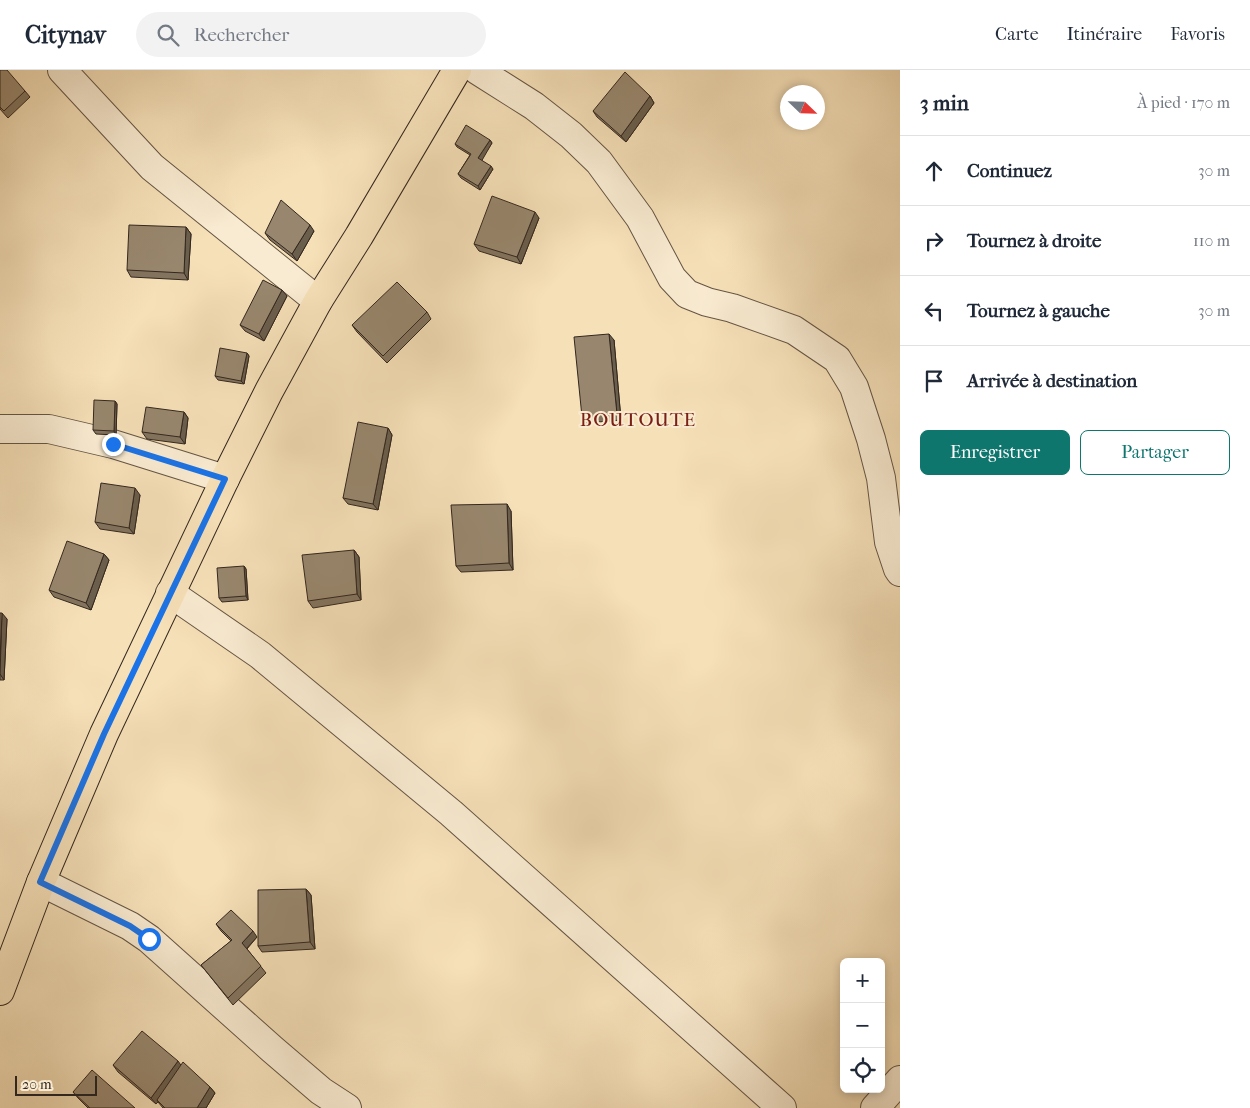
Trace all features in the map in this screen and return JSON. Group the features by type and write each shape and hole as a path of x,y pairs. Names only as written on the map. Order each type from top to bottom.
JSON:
{"main road":[{"path":"0,991 40,882 104,734 225,479 269,391 318,301 457,70"}],"street":[{"path":"62,70 152,167 318,301"},
{"path":"477,70 534,106 571,135 598,162 640,218 672,278 687,294 706,302 732,308 794,330 837,359 854,387 871,440 881,478 889,542 900,572"},
{"path":"0,429 49,430 113,444 225,479"},
{"path":"170,594 260,655 451,813 782,1108"},
{"path":"40,882 130,926 149,939 321,1091 347,1108"},
{"path":"875,1108 900,1080"}],"building":[{"path":"0,70 7,70 25,91 4,111 0,107"},
{"path":"625,72 650,96 621,136 593,111"},
{"path":"466,125 490,140 478,158 491,166 478,186 458,174 471,154 455,144"},
{"path":"492,196 535,212 517,257 474,244"},
{"path":"281,200 310,225 292,254 265,233"},
{"path":"129,225 186,227 184,273 127,270"},
{"path":"263,280 282,290 259,334 240,325"},
{"path":"397,282 427,312 383,356 352,325"},
{"path":"609,334 617,414 582,417 574,337"},
{"path":"220,348 247,353 241,381 215,376"},
{"path":"94,400 115,401 114,431 93,430"},
{"path":"146,407 184,412 180,437 142,432"},
{"path":"358,422 388,428 373,504 343,498"},
{"path":"101,483 135,488 129,528 95,522"},
{"path":"507,504 509,563 456,566 451,505"},
{"path":"67,541 104,554 86,603 49,590"},
{"path":"354,550 357,594 308,601 302,555"},
{"path":"244,566 246,596 219,598 217,568"},
{"path":"0,613 2,613 0,661"},
{"path":"306,889 310,942 258,946 258,890"},
{"path":"231,910 253,931 242,943 261,966 228,998 201,965 232,940 216,924"},
{"path":"142,1031 178,1061 151,1098 113,1065"},
{"path":"183,1062 210,1087 197,1108 165,1108 157,1100"},
{"path":"92,1070 135,1108 90,1108 73,1092"}],"district":[{"name":"BOUTOUTE","path":"638,419"}],"route":[{"path":"113,444 225,479 104,734 40,882 130,926 149,939"}]}
